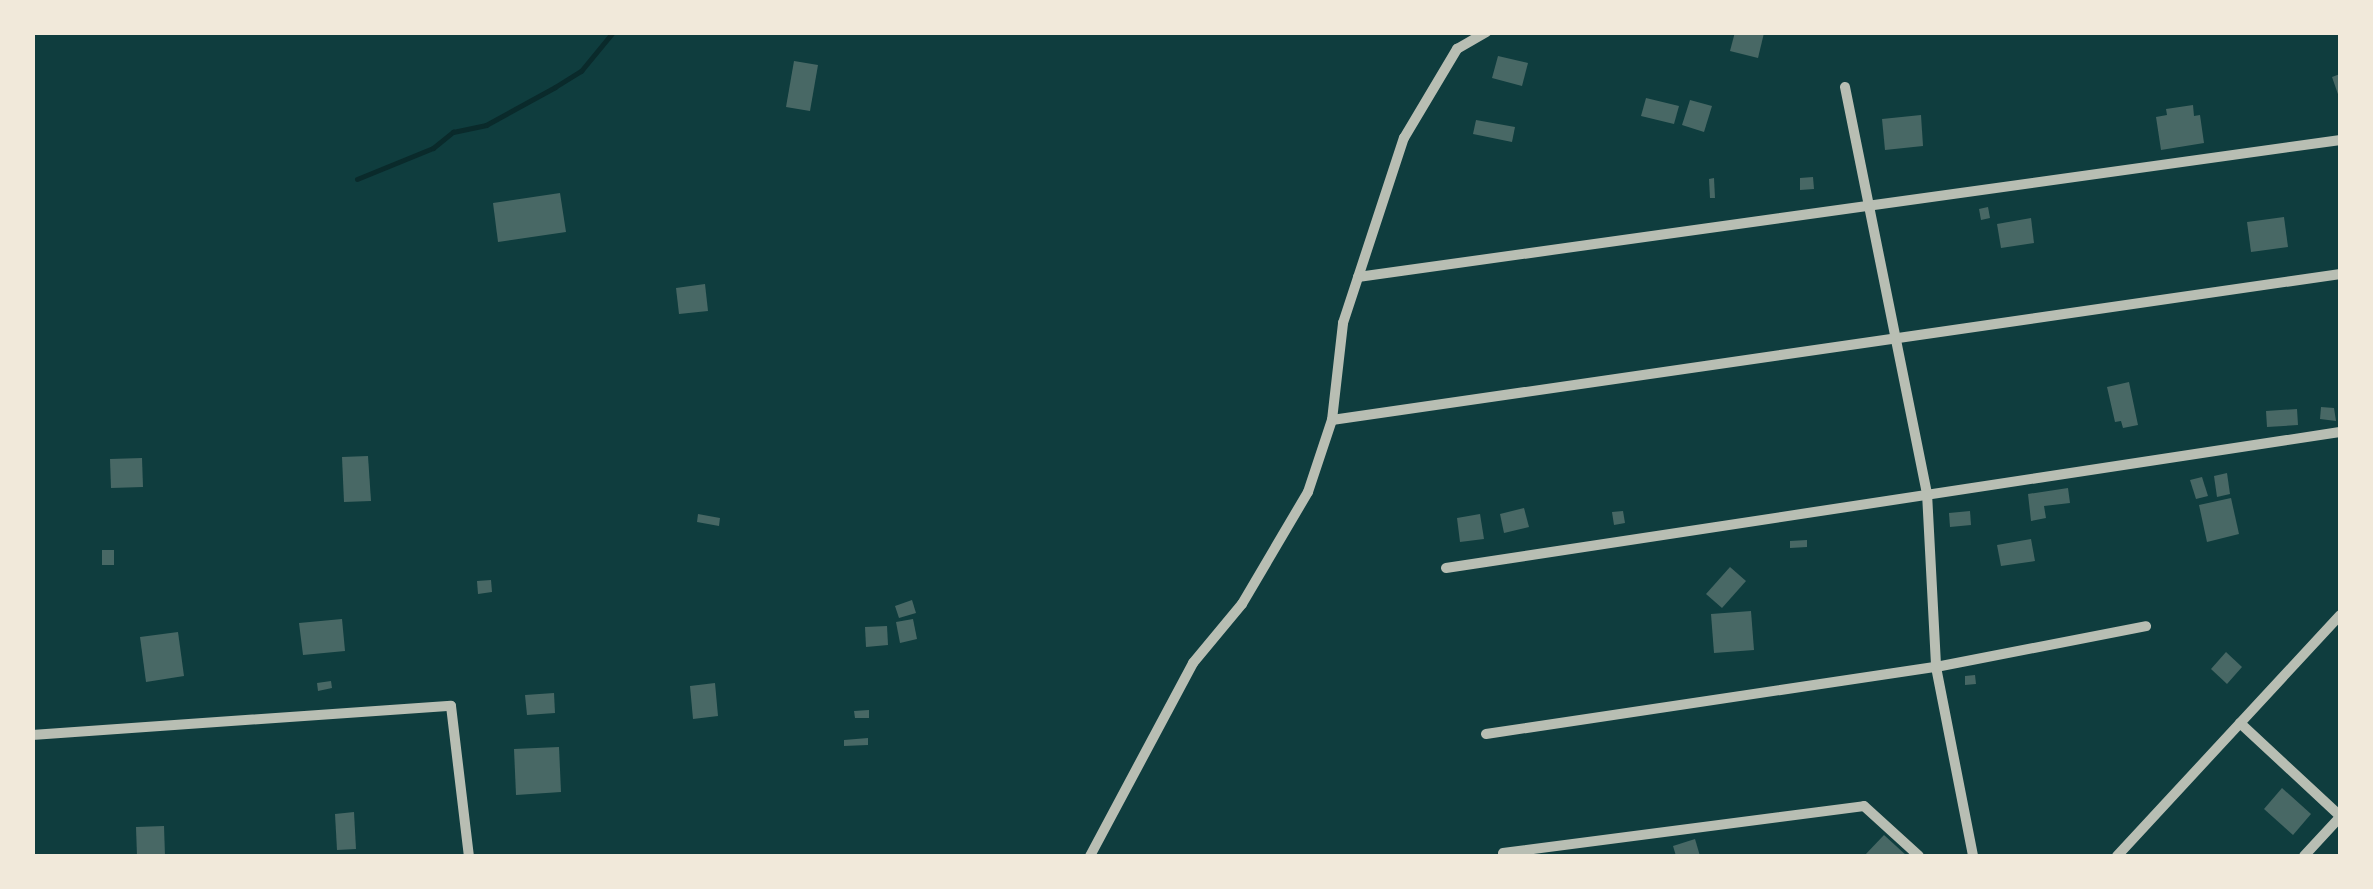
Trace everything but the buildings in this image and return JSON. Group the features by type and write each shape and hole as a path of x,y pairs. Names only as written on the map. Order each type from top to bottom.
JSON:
{"street":[{"path":"1090,856 1193,663 1242,604 1308,492 1332,420 1343,323 1404,138 1458,50 1487,32"},
{"path":"1845,87 1927,494 1936,667 1973,856"},
{"path":"1358,277 2340,140"},
{"path":"1332,420 2340,274"},
{"path":"1446,568 2340,432"},
{"path":"2117,856 2340,615"},
{"path":"1486,734 1936,667 2146,626"},
{"path":"32,736 451,706 469,856"},
{"path":"2240,723 2340,816 2304,856"},
{"path":"1503,853 1864,806 1919,856"}],"waterway":[{"path":"357,179 433,148 453,132 486,125 555,87 581,71 613,32"}]}
